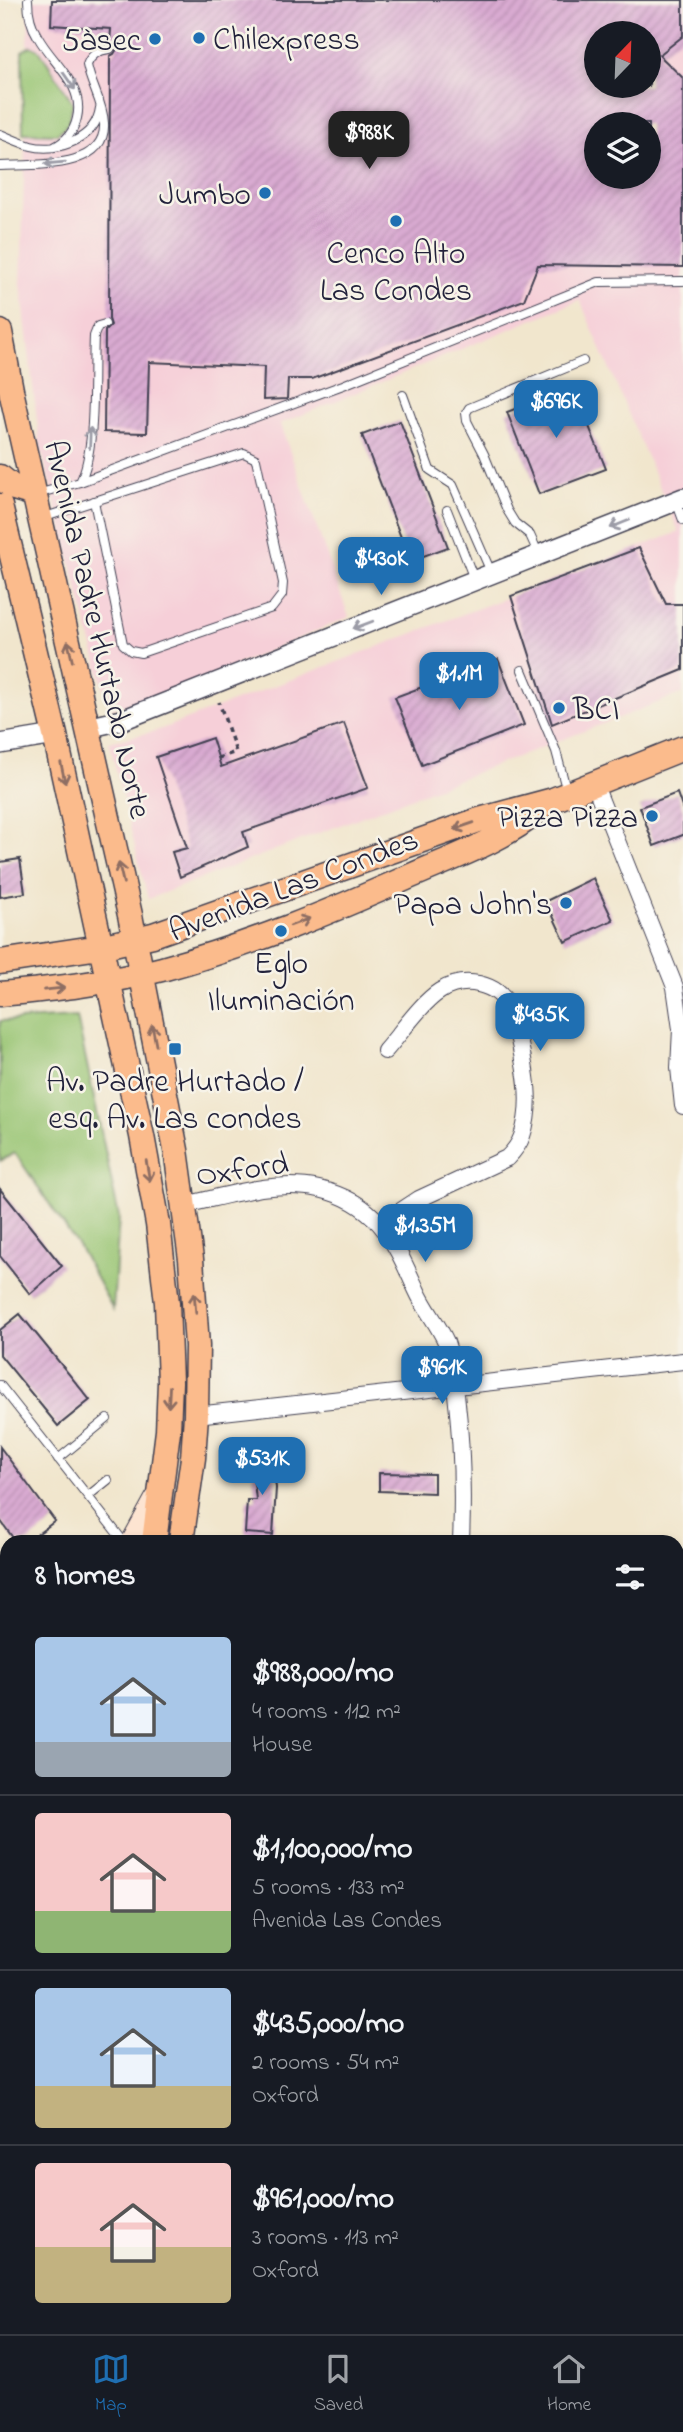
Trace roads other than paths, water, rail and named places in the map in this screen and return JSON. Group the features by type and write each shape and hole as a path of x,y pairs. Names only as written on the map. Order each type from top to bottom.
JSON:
{"main road":[{"name":"Avenida Padre Hurtado Norte","path":"0,332 135,939 168,1102 184,1205 197,1335 193,1458 182,1535"},
{"path":"0,477 14,488 34,494"},
{"path":"0,506 55,735 142,1136 163,1263 170,1382 163,1480 155,1535"},
{"name":"Avenida Las Condes","path":"0,962 135,939 479,820 560,797 683,748"},
{"name":"Avenida Las Condes","path":"0,995 80,985 142,973 247,943 350,903 491,841 517,827 560,797"},
{"path":"138,1535 150,1514 163,1480"}],"street":[{"path":"87,728 122,720 679,500"},
{"path":"0,744 55,735"},
{"path":"594,783 675,987 681,1029 679,1068 683,1106"},
{"path":"381,1224 419,1199 507,1158 523,1135 528,1099 525,1067 513,1016 504,999 483,986 466,982 438,992 385,1051"},
{"name":"Oxford","path":"184,1205 273,1187 299,1186 335,1194 352,1201 365,1208 381,1224 398,1249 418,1293 445,1341 455,1386 462,1470 461,1535"},
{"path":"196,1415 683,1361"}],"lane":[{"path":"28,0 34,30 72,84 79,101 74,128 67,138 54,147"},
{"path":"0,166 70,161 89,153 99,143 104,125 101,102 87,65 93,55 110,49"},
{"path":"0,134 30,146 54,147 68,144 87,133 96,121 101,102"},
{"path":"34,494 80,482 343,385 599,282 683,281"},
{"path":"80,482 90,452 94,336 98,326 105,324"},
{"path":"539,556 530,535 515,523 507,510 467,421 466,413 469,408 583,361"},
{"path":"403,395 430,470 453,485 483,578"},
{"path":"40,518 244,453 251,455 256,459 283,583 282,595 272,608 141,653 131,651 123,644 94,501"},
{"path":"679,500 683,520"},
{"path":"447,510 483,578"},
{"path":"522,670 556,751 560,797"},
{"path":"0,1385 119,1535"},
{"path":"58,1459 107,1419"},
{"path":"88,1496 108,1480"}],"place":[{"name":"Chilexpress","path":"199,38"},
{"name":"5àsec","path":"155,39"},
{"name":"Jumbo","path":"265,193"},
{"name":"Cenco Alto Las Condes","path":"396,221"},
{"name":"BCI","path":"559,708"},
{"name":"Pizza Pizza","path":"652,816"},
{"name":"Papa John's","path":"566,903"},
{"name":"Eglo Iluminación","path":"281,931"},
{"name":"Av. Padre Hurtado / esq. Av. Las condes","path":"175,1049"}]}
